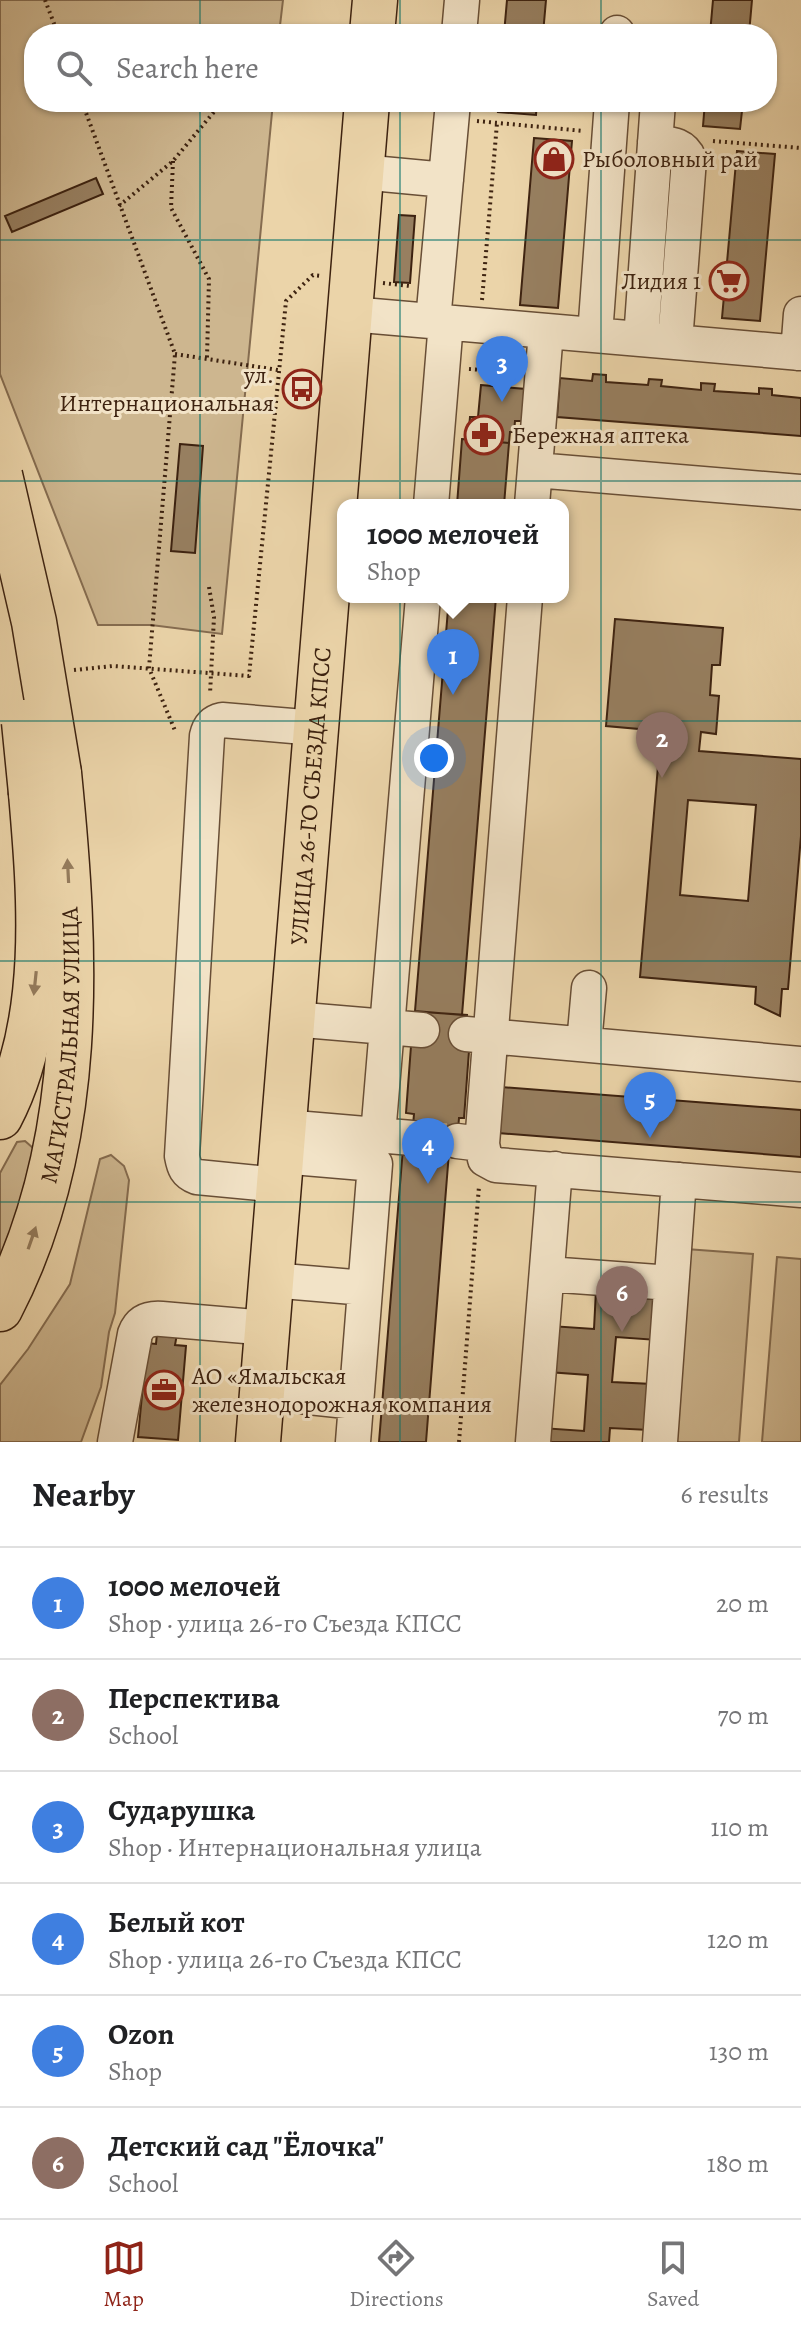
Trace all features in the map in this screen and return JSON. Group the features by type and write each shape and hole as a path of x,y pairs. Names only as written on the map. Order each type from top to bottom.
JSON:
{"main road":[{"path":"373,24 375,0"},
{"name":"УЛИЦА 26-ГО СЪЕЗДА КПСС","path":"258,1442 366,112"},
{"path":"0,475 34,622 45,783"},
{"path":"0,586 23,703 45,783"},
{"name":"МАГИСТРАЛЬНАЯ УЛИЦА","path":"0,1117 20,1065 35,981 45,783"},
{"name":"МАГИСТРАЛЬНАЯ УЛИЦА","path":"0,1309 32,1240 48,1188 61,1127 67,1077 72,942 45,783"}],"street":[{"path":"460,24 462,0"},
{"path":"431,499 442,367 439,322 452,112"},
{"path":"641,339 657,112"},
{"path":"595,335 611,117"},
{"path":"655,142 678,145 686,151 689,159 675,342"},
{"path":"361,172 446,180"},
{"path":"350,314 800,353 801,314"},
{"path":"533,499 546,331"},
{"path":"535,470 801,492"},
{"path":"378,1135 422,603"},
{"path":"524,603 478,1035 470,1142 491,1163 801,1190"},
{"path":"316,728 222,720 192,734 183,1166 189,1174 197,1177 378,1135 412,1138"},
{"path":"584,1044 589,988"},
{"path":"292,1019 422,1030"},
{"path":"478,1035 801,1064"},
{"path":"281,1156 375,1164 353,1442"},
{"path":"533,1442 555,1169"},
{"path":"660,1442 679,1180"},
{"path":"547,1274 671,1283"},
{"path":"271,1280 365,1288"},
{"path":"115,1442 138,1326 146,1320 162,1319 267,1328"},
{"path":"262,1392 356,1402"}],"path":[{"path":"45,0 54,24"},
{"path":"86,112 175,354 149,668 192,734"},
{"path":"119,206 173,161 214,112"},
{"path":"459,112 497,123 611,117"},
{"path":"480,325 497,123"},
{"path":"173,161 171,208 209,279 207,358"},
{"path":"71,670 113,666 249,676 286,301 313,275"},
{"path":"175,354 278,370"},
{"path":"442,367 543,374"},
{"path":"192,734 211,674 214,617 209,587"},
{"path":"459,1442 470,1142"}],"shaded area":[{"path":"0,0 283,0 280,24 24,24 24,112 272,112 222,634 151,625 98,625 0,374"},
{"path":"25,1141 33,1148 33,1155 16,1220 0,1260 0,1173 17,1142"},
{"path":"111,1155 124,1166 129,1180 115,1313 101,1387 81,1442 0,1442 0,1385 28,1349 70,1284 100,1159"},
{"path":"686,1249 753,1254 739,1442 672,1442"},
{"path":"777,1257 801,1259 801,1442 762,1442"}],"building":[{"path":"507,0 546,0 544,24 505,24"},
{"path":"713,0 752,0 750,24 711,24"},
{"path":"498,112 536,112 536,115"},
{"path":"704,112 742,112 740,129 703,126"},
{"path":"534,138 572,141 558,308 520,305"},
{"path":"737,151 775,154 760,321 722,318"},
{"path":"96,178 103,194 12,232 5,216"},
{"path":"399,215 415,216 410,283 394,282"},
{"path":"593,374 606,375 606,382 648,385 649,379 662,380 661,386 701,390 701,383 715,384 714,391 759,394 759,388 772,389 772,395 801,398 801,436 557,417 560,378 592,381"},
{"path":"481,385 526,389 524,421 515,421 509,443 468,439 470,417 478,417"},
{"path":"462,439 509,443 504,499 457,499"},
{"path":"180,444 203,446 195,553 171,551"},
{"path":"449,603 496,603 462,1015 415,1011"},
{"path":"615,619 723,628 720,665 712,665 710,695 719,696 716,734 701,732 699,751 801,759 801,836 788,989 782,989 780,1016 755,1004 756,987 640,977 661,731 606,726","holes":["688,800 756,805 748,901 680,895"]},
{"path":"423,1012 467,1015 464,1050 469,1051 464,1118 459,1118 456,1153 411,1149 414,1114 406,1113 411,1046 421,1046"},
{"path":"501,1087 801,1110 801,1157 498,1133"},
{"path":"403,1148 449,1152 426,1442 379,1442"},
{"path":"596,1290 660,1294 657,1340 616,1337 612,1382 652,1384 649,1430 610,1428 609,1442 541,1442 542,1428 584,1431 588,1375 548,1372 551,1326 594,1329"},
{"path":"157,1333 177,1334 175,1345 186,1346 178,1440 138,1437 147,1343 156,1344"}],"tunnel":[{"path":"412,1138 457,1141"}],"place":[{"name":"Рыболовный рай","path":"554,159"},
{"name":"Лидия 1","path":"729,281"},
{"name":"ул. Интернациональная","path":"302,389"},
{"name":"Сударушка","path":"502,402"},
{"name":"Бережная аптека","path":"484,435"},
{"name":"1000 мелочей","path":"453,695"},
{"name":"Перспектива","path":"662,778"},
{"name":"Ozon","path":"650,1138"},
{"name":"Белый кот","path":"428,1184"},
{"name":"Детский сад \"Ёлочка\"","path":"622,1332"},
{"name":"АО «Ямальская железнодорожная компания","path":"164,1390"}]}
